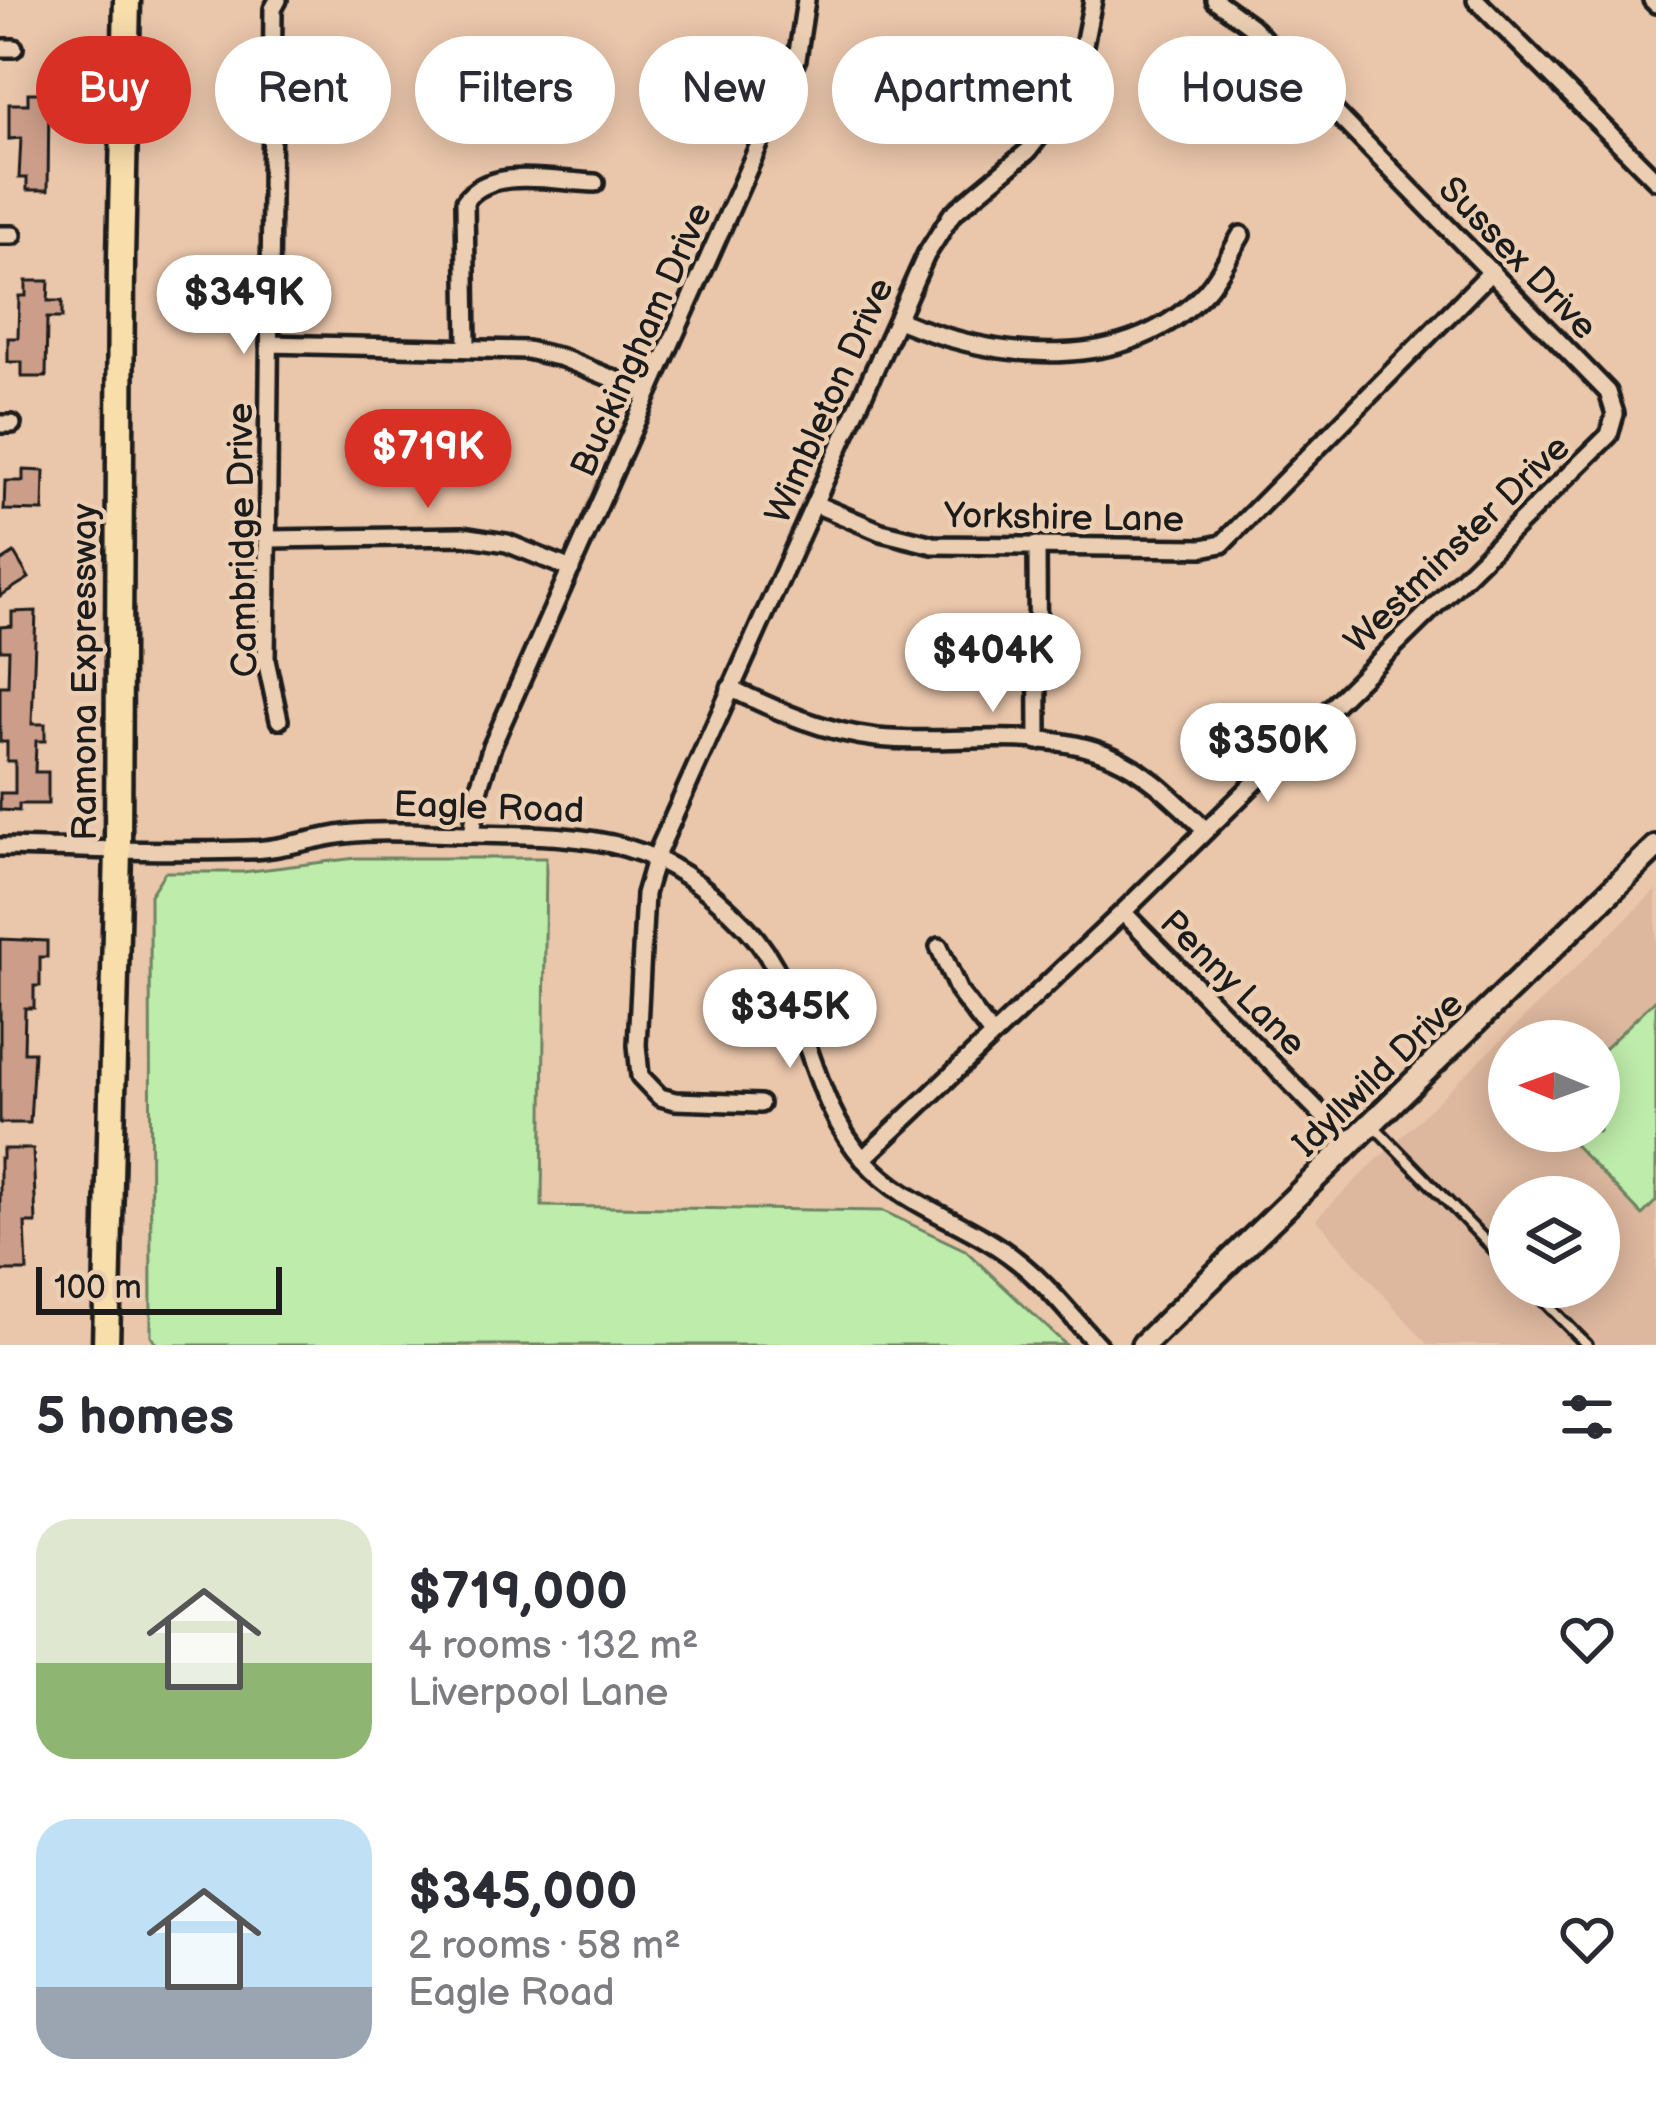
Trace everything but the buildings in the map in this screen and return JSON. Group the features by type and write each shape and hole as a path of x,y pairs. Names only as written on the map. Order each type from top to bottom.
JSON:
{"main road":[{"name":"Ramona Expressway","path":"106,1345 118,849 121,258 128,0"}],"street":[{"name":"Cambridge Drive","path":"278,0 273,9 266,660 279,720"},
{"name":"Buckingham Drive","path":"472,835 478,787 492,746 797,58 806,0"},
{"name":"Wimbleton Drive","path":"760,1104 675,1101 660,1097 640,1076 637,1045 645,895 656,856 926,255 952,214 1028,151 1059,111 1082,55 1093,0"},
{"name":"Sussex Drive","path":"1215,0 1251,26 1492,271 1608,392 1615,414"},
{"path":"1476,0 1656,180"},
{"path":"466,346 465,201 475,187 495,179 596,183"},
{"path":"898,320 946,340 985,347 1037,352 1098,350 1157,331 1207,290 1241,235"},
{"name":"Yorkshire Lane","path":"815,504 881,532 933,544 1202,548 1222,544 1492,271"},
{"path":"269,344 527,350 562,358 648,393"},
{"name":"Westminster Drive","path":"863,1159 1124,912 1610,435 1615,414"},
{"path":"269,539 463,536 507,543 571,569"},
{"path":"1037,545 1038,741"},
{"path":"730,688 789,717 878,738 1076,745 1114,758 1157,784 1206,830"},
{"name":"Eagle Road","path":"0,847 247,850 361,832 568,835 656,856 704,889 748,930 777,970 801,1021 837,1124 863,1159 899,1194 978,1234 1018,1261 1098,1345"},
{"name":"Idyllwild Drive","path":"1143,1345 1656,847"},
{"name":"Penny Lane","path":"1124,912 1352,1145"},
{"path":"939,947 959,992 992,1035"}],"lane":[{"path":"1373,1125 1488,1243"},
{"path":"1551,1308 1587,1345"}],"shaded area":[{"path":"1656,890 1656,1345 1428,1345 1316,1219 1488,1053 1488,1152 1620,1152 1620,1020 1522,1020"}],"green space":[{"path":"356,858 546,858 542,1206 883,1211 965,1250 1066,1345 157,1345 151,1335 150,895 165,872 243,872"},
{"path":"1656,999 1656,1201 1642,1215 1620,1192 1620,1176 1604,1176 1581,1152 1620,1152 1620,1034"}]}
